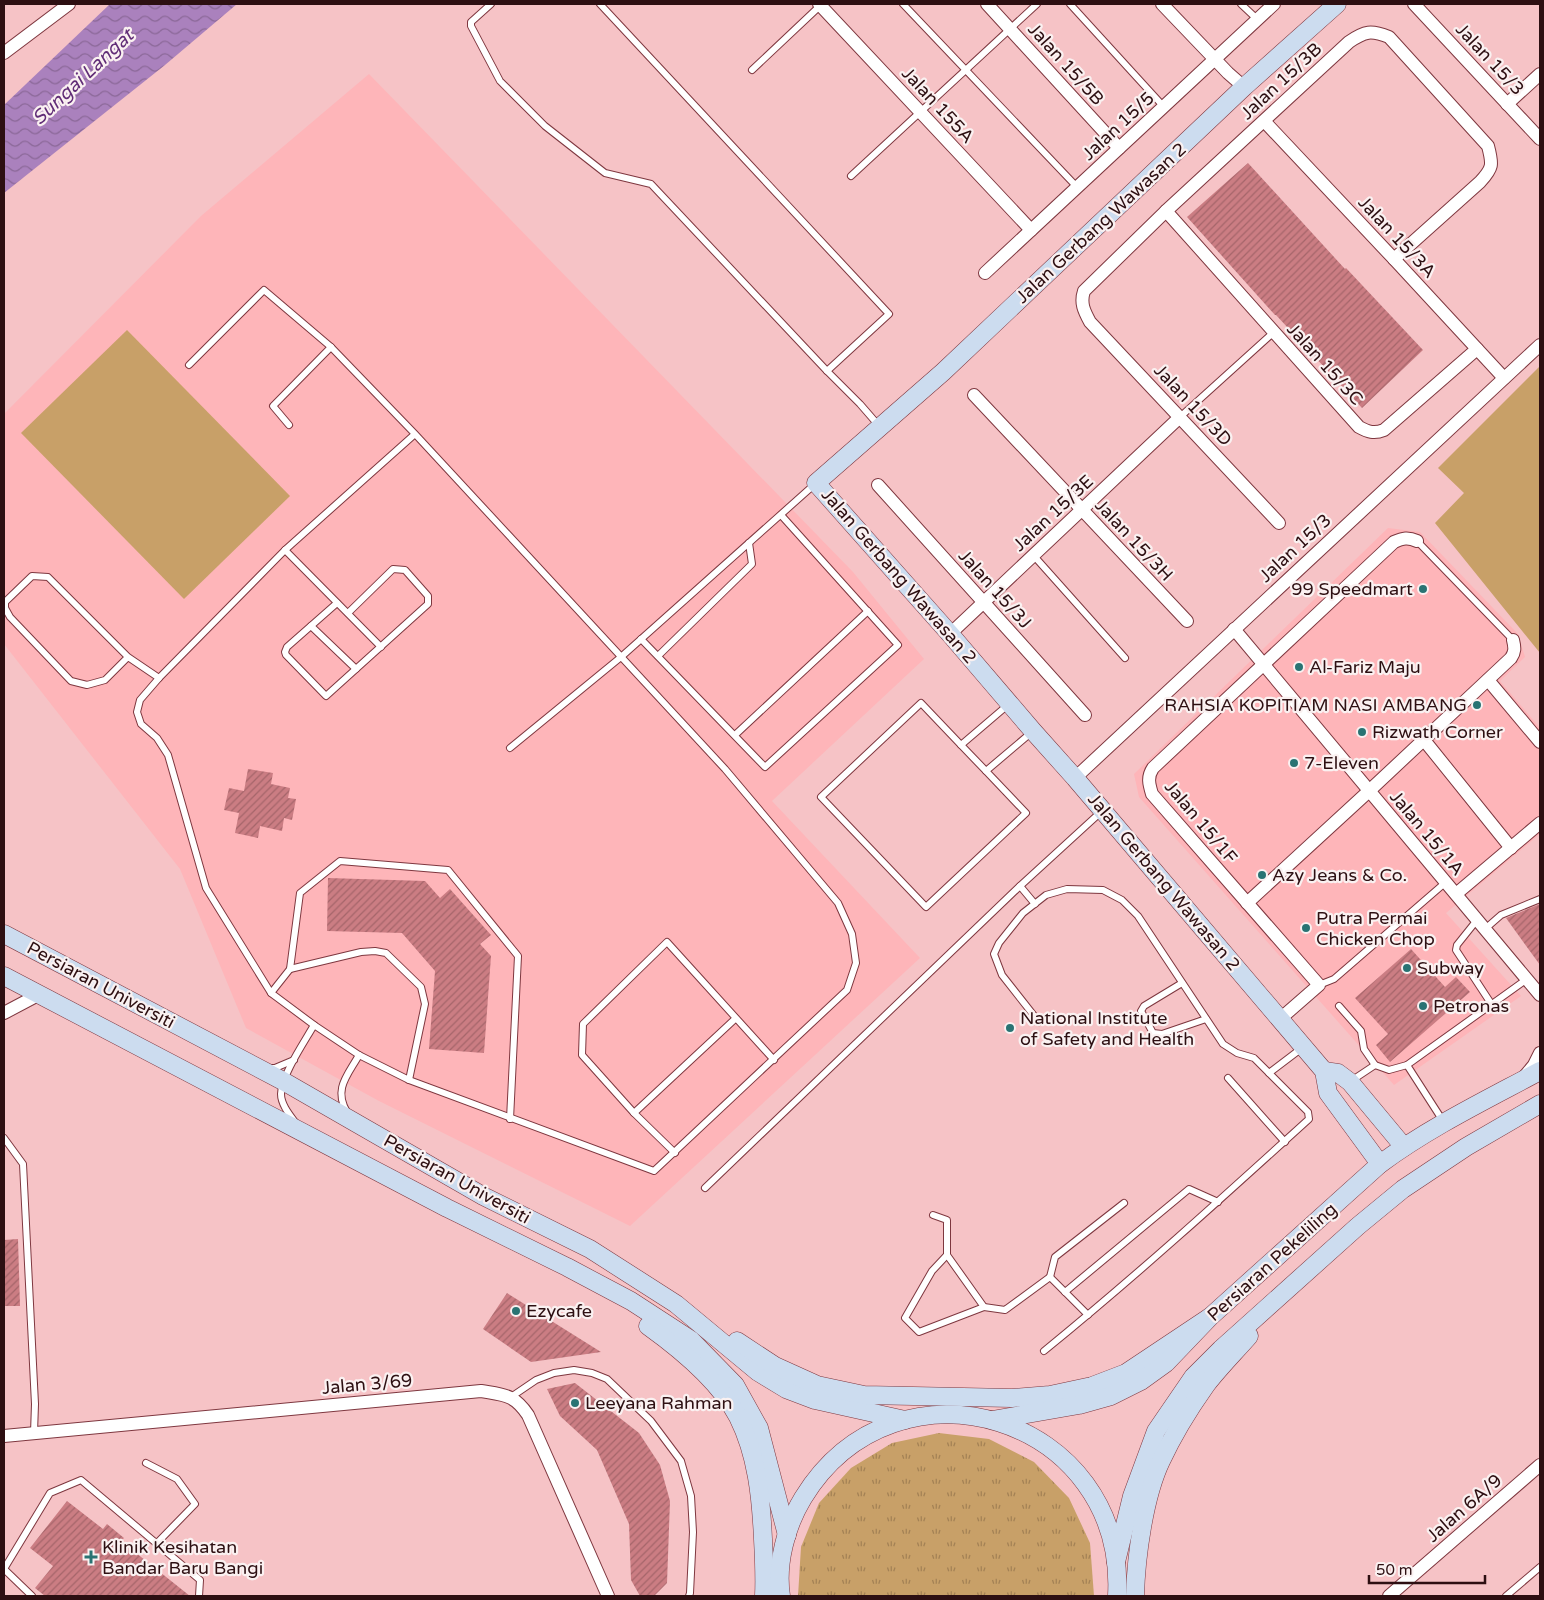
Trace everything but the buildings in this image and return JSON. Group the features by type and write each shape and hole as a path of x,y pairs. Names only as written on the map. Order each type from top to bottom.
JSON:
{"main road":[{"name":"Jalan Gerbang Wawasan 2","path":"1338,4 1244,87 950,365 816,484 1075,778 1324,1071 1328,1093 1380,1164"},
{"name":"Persiaran Universiti","path":"4,934 283,1081 482,1196 590,1249 676,1304 758,1372 786,1389 815,1400 905,1420"},
{"name":"Persiaran Universiti","path":"4,976 447,1208 567,1267 631,1301 691,1340 735,1385 759,1428 787,1535"},
{"name":"Jalan Gerbang Wawasan 2","path":"1324,1071 1338,1073 1350,1082 1404,1147"},
{"name":"Persiaran Pekeliling","path":"992,1420 1063,1408 1111,1396 1141,1381 1166,1363 1210,1317 1380,1164 1444,1122 1540,1071"},
{"name":"Persiaran Pekeliling","path":"1116,1562 1132,1496 1156,1431 1193,1377 1221,1349 1358,1226 1404,1189 1466,1147 1540,1104"},
{"path":"590,1249 642,1271 668,1285 745,1348 775,1366 817,1385 864,1395 1012,1398 1050,1395 1092,1386 1126,1373 1210,1317"},
{"path":"567,1267 669,1341 713,1381 738,1417 754,1460 761,1495 764,1596"},
{"path":"1135,1596 1135,1574 1147,1505 1160,1462 1182,1421 1207,1384 1282,1295"},
{"path":"781,1596 781,1562 787,1535 797,1508 812,1484 831,1462 853,1444 878,1430 905,1420 948,1414 992,1420 1023,1431 1052,1449 1076,1472 1095,1499 1109,1529 1116,1562 1117,1596"}],"street":[{"path":"4,52 69,4"},
{"name":"Jalan 155A","path":"820,4 1032,230"},
{"name":"Jalan 15/5B","path":"987,4 1119,148"},
{"path":"1162,4 1228,73 1244,87"},
{"name":"Jalan 15/5","path":"985,273 1274,4"},
{"name":"Jalan 15/3","path":"1414,4 1540,139"},
{"name":"Jalan 15/3B","path":"1084,311 1082,300 1084,291 1166,211 1349,42 1361,34 1375,32 1389,37 1488,146 1492,159 1490,172 1394,259"},
{"path":"1507,104 1540,74"},
{"name":"Jalan 15/3A","path":"1264,121 1504,378"},
{"name":"Jalan 15/3C","path":"1166,211 1359,427 1372,433 1384,430 1477,349"},
{"name":"Jalan 15/3D","path":"1084,311 1090,322 1279,523"},
{"name":"Jalan 15/3","path":"1075,778 1540,345"},
{"name":"Jalan 15/3H","path":"974,396 1186,621"},
{"name":"Jalan 15/3E","path":"950,634 1180,417"},
{"name":"Jalan 15/3J","path":"878,485 1085,716"},
{"path":"1263,664 1394,542 1403,538 1411,538 1417,541"},
{"name":"Jalan 15/1A","path":"1234,629 1539,993"},
{"path":"1247,903 1511,658 1515,647 1513,640"},
{"name":"Jalan 15/1F","path":"1263,664 1152,768 1149,774 1149,784 1152,794 1318,984"},
{"path":"1488,680 1540,742"},
{"path":"1424,740 1511,848"},
{"path":"1456,894 1540,823"},
{"path":"1280,1019 1318,984"},
{"path":"4,1013 38,994"},
{"path":"1519,1082 1534,1065 1540,1053"},
{"name":"Jalan 3/69","path":"4,1436 481,1392 511,1397"},
{"path":"511,1397 522,1405 528,1415 608,1596"},
{"name":"Jalan 6A/9","path":"1389,1596 1540,1465"}],"lane":[{"path":"491,4 471,22 470,26 500,81 545,126 605,173 651,184 860,404 880,428"},
{"path":"600,4 890,314 827,371"},
{"path":"752,70 820,4"},
{"path":"903,4 1077,187"},
{"path":"851,176 1037,4"},
{"path":"1070,4 1164,107"},
{"path":"1241,4 1257,19"},
{"path":"189,365 264,290 330,347 416,434 725,769 838,903 852,934 856,963 848,990 654,1171 409,1080 359,1055 271,993 206,888 168,755 157,738 141,724 137,712 140,700 159,678 285,550 416,434"},
{"path":"1180,417 1274,332"},
{"path":"289,425 274,406 330,347"},
{"path":"510,748 621,657 816,484"},
{"path":"641,639 765,767 898,644 781,515"},
{"path":"1417,541 1513,640"},
{"path":"658,656 752,564 749,543"},
{"path":"285,550 381,647"},
{"path":"1034,556 1125,658"},
{"path":"337,603 287,647 285,652 326,696 428,604 428,596 405,570 393,569 348,613"},
{"path":"128,657 105,680 87,685 71,681 10,617 4,608 5,602 32,576 48,577 128,657 159,678"},
{"path":"735,735 868,611"},
{"path":"311,626 356,669"},
{"path":"921,703 986,771 1026,813 926,906 821,797 921,703"},
{"path":"961,745 1010,703"},
{"path":"986,771 1032,731"},
{"path":"705,1188 1020,886 1102,810"},
{"path":"271,993 290,969 300,893 340,861 448,870 518,956 510,1119"},
{"path":"1318,984 1334,979 1446,882"},
{"path":"1020,886 1035,904"},
{"path":"1039,1022 1002,975 994,954 999,942 1023,913 1046,895 1067,889 1103,890 1122,900 1138,916 1222,1044 1237,1053 1254,1058 1308,1112 1309,1119 1088,1316 1044,1351"},
{"path":"1492,1005 1456,950 1457,945 1481,924 1540,899"},
{"path":"675,1153 634,1113 582,1055 583,1024 667,942 774,1060"},
{"path":"290,969 362,952 375,951 386,953 421,987 424,995 425,1004 409,1080"},
{"path":"1339,1006 1361,1031 1364,1049 1375,1065 1390,1070 1406,1064 1527,979"},
{"path":"1182,983 1144,1006 1141,1011 1153,1033 1162,1034 1206,1019"},
{"path":"634,1113 736,1018"},
{"path":"300,1131 281,1096 283,1081 314,1025"},
{"path":"1269,1073 1304,1047"},
{"path":"353,1122 342,1104 340,1091 359,1055"},
{"path":"257,1067 275,1068 295,1059"},
{"path":"1406,1064 1444,1122"},
{"path":"1350,1082 1375,1065"},
{"path":"1228,1078 1284,1142"},
{"path":"4,1138 23,1164 35,1404 34,1433"},
{"path":"1065,1292 1189,1189 1218,1202"},
{"path":"947,1254 932,1271 905,1318 919,1332 984,1307 1005,1310 1050,1277 1055,1257 1124,1204"},
{"path":"933,1215 947,1220 947,1254 984,1307"},
{"path":"1050,1277 1088,1316"},
{"path":"511,1397 536,1380 554,1373 574,1370 592,1372 607,1379 651,1421 681,1462 691,1496 693,1532 689,1596"},
{"path":"146,1463 177,1479 195,1504 157,1543"},
{"path":"32,1596 4,1569 50,1493 81,1480 200,1580 199,1596"},
{"path":"1506,1596 1540,1567"}],"shaded area":[{"path":"369,74 853,572 924,659 772,801 920,958 630,1226 379,1101 246,1028 180,869 4,644 4,414 201,216"},
{"path":"1388,528 1420,532 1518,634 1525,657 1500,681 1540,728 1540,834 1446,913 1521,996 1394,1085 1139,797 1134,774"}],"green space":[{"path":"127,330 290,496 184,599 21,433"},
{"path":"1540,366 1540,653 1435,523 1464,493 1438,468"},
{"path":"939,1433 989,1439 1034,1462 1069,1498 1090,1543 1094,1596 798,1596 801,1547 819,1503 851,1468 892,1443"}],"water":[{"name":"Sungai Langat","path":"110,4 237,4 165,65 4,193 4,105"}],"place":[{"name":"99 Speedmart","path":"1423,589"},
{"name":"Al-Fariz Maju","path":"1299,667"},
{"name":"RAHSIA KOPITIAM NASI AMBANG","path":"1477,705"},
{"name":"Rizwath Corner","path":"1362,732"},
{"name":"7-Eleven","path":"1294,763"},
{"name":"Azy Jeans & Co.","path":"1262,875"},
{"name":"Putra Permai Chicken Chop","path":"1306,928"},
{"name":"Subway","path":"1407,968"},
{"name":"Petronas","path":"1423,1006"},
{"name":"National Institute of Safety and Health","path":"1010,1028"},
{"name":"Ezycafe","path":"516,1311"},
{"name":"Leeyana Rahman","path":"575,1403"},
{"name":"Klinik Kesihatan Bandar Baru Bangi","path":"91,1557"}]}
